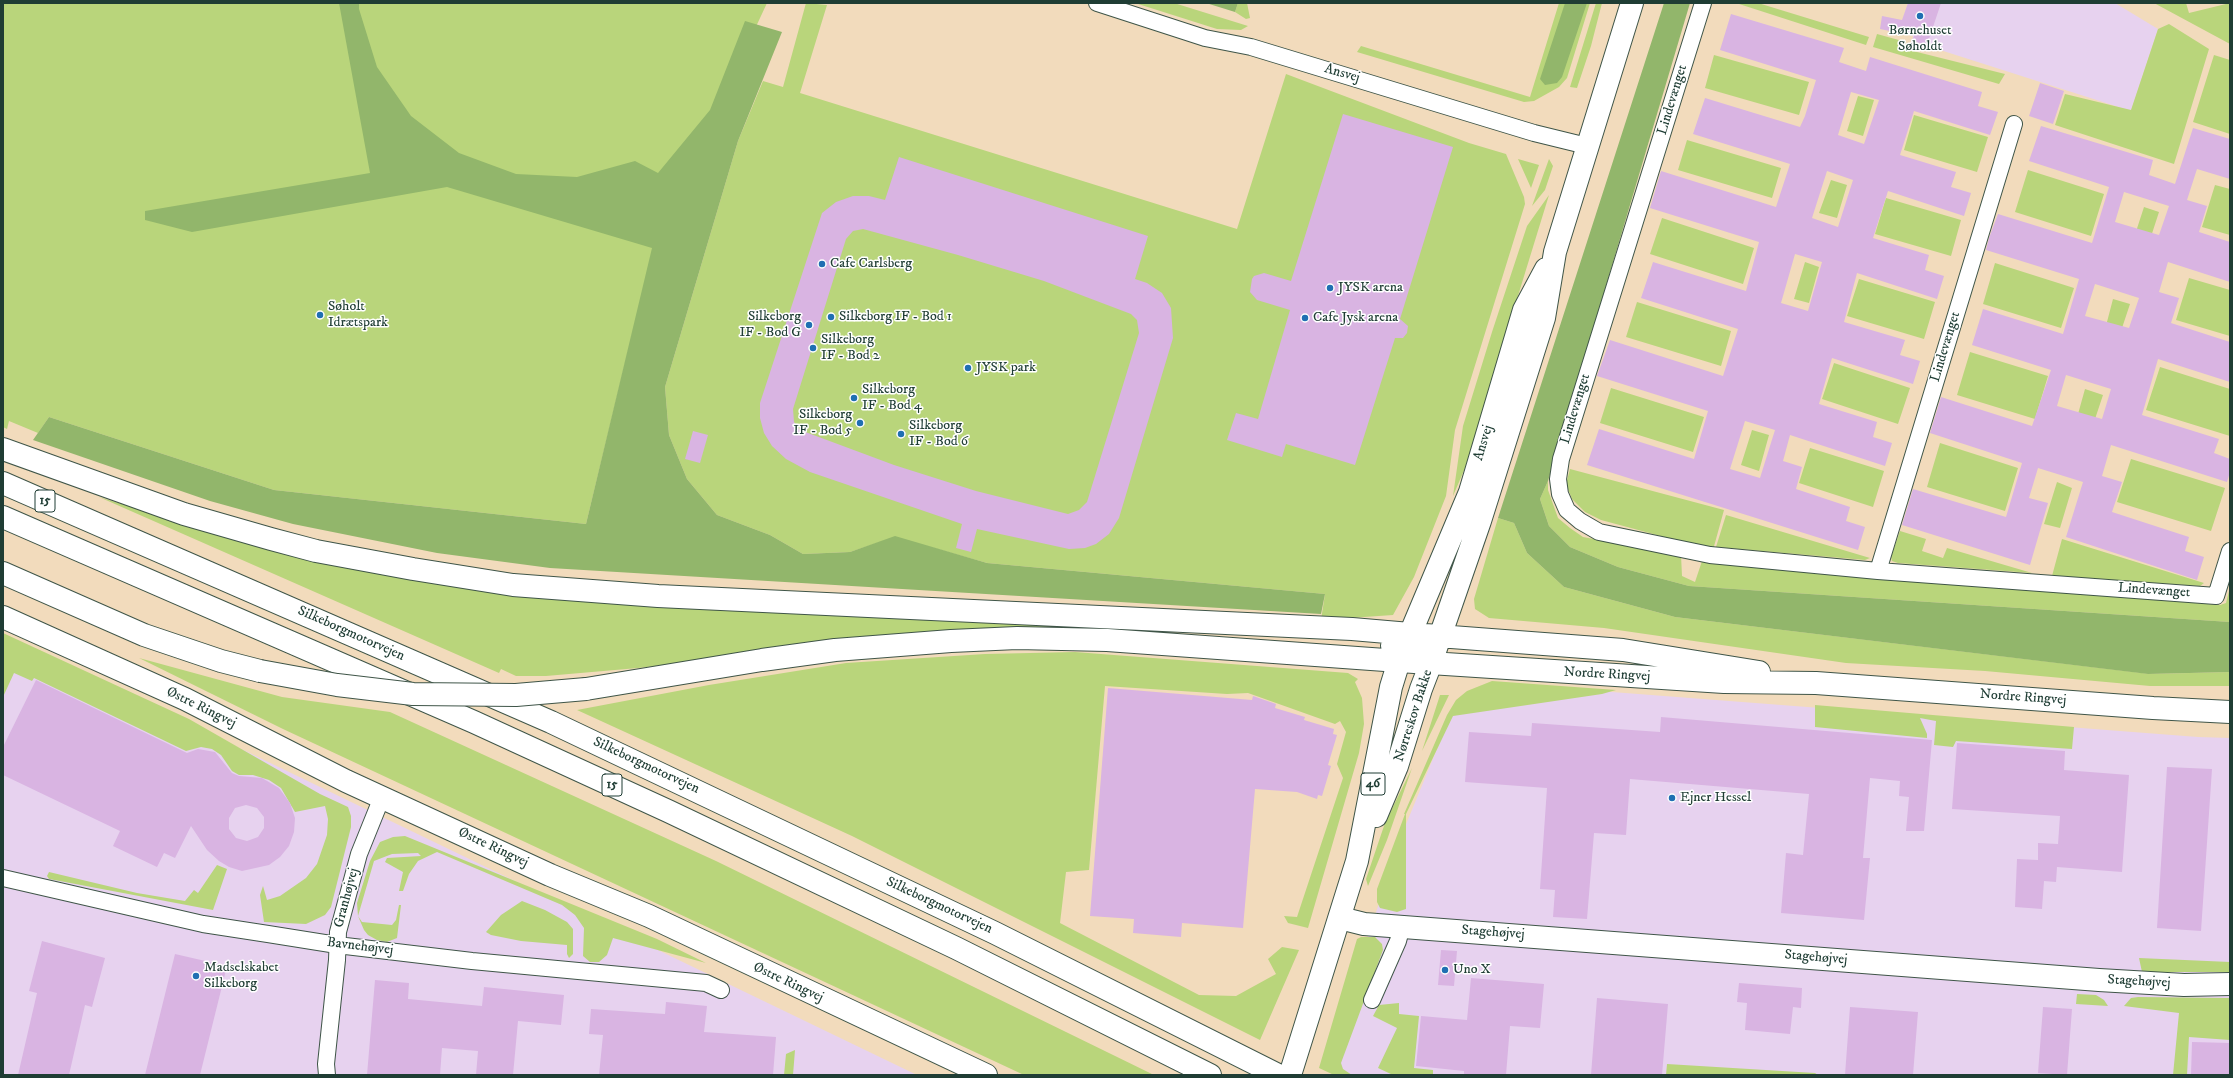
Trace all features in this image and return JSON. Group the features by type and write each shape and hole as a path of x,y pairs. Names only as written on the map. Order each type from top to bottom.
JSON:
{"main road":[{"name":"Ansvej","path":"1436,650 1480,521 1544,318 1555,252 1632,3"},
{"name":"Ansvej","path":"1404,647 1470,492 1524,310 1555,252"},
{"path":"3,448 184,514 272,539 316,550 406,568 513,585 658,596 1352,629 1404,647"},
{"name":"Silkeborgmotorvejen","path":"3,483 551,722 1289,1069"},
{"name":"15","path":"3,517 474,722 668,811 936,938 1210,1075"},
{"path":"3,573 144,635 221,662 260,671 337,685 413,694 516,695 586,689 762,660 842,650 943,641 1017,638 1107,640 1195,638 1267,639 1436,650"},
{"name":"Østre Ringvej","path":"3,617 185,699 346,781 550,875 649,916 986,1075"},
{"name":"Nordre Ringvej","path":"1404,647 1724,682 1816,683 2153,708 2230,712"},
{"name":"Nørreskov Bakke","path":"1289,1069 1340,918 1357,861 1391,687 1404,647"},
{"name":"Nordre Ringvej","path":"1436,650 1623,650 1729,666 1816,683"},
{"name":"Nørreskov Bakke","path":"1357,861 1397,766 1421,689 1436,650"},
{"name":"Stagehøjvej","path":"1340,918 1364,924 2092,980 2184,985 2230,984"}],"street":[{"name":"Ansvej","path":"1097,3 1206,38 1251,47 1519,128 1587,146"},
{"name":"Lindevænget","path":"1703,3 1561,457 1558,479 1560,494 1567,510 1580,521 1599,532 1710,555 1878,571 2216,596 2230,551"},
{"name":"Lindevænget","path":"1878,571 2014,124"},
{"name":"Granhøjvej","path":"327,1075 326,1064 338,932 359,854 382,797"},
{"name":"Bavnehøjvej","path":"3,878 203,924 337,945 472,961 698,982 721,990"},
{"path":"1372,1000 1398,941 1402,926"}],"shaded area":[{"path":"1908,3 2115,3 2158,29 2131,111 1912,41 1914,33 1900,29"},
{"path":"3,634 917,1075 3,1075"},
{"path":"1573,689 2198,737 2230,738 2230,1075 1342,1075 1325,1066 1402,834 1453,710"}],"green space":[{"name":"Søholt Idrætspark","path":"3,3 767,3 653,248 586,524 274,490 49,417 38,433 9,421 7,429 3,427"},
{"path":"339,3 359,3 359,9 377,67 411,116 459,153 516,174 577,177 635,161 658,173 710,110 745,21 782,32 738,141 665,387 669,435 687,479 717,515 770,535 803,554 850,552 895,536 987,563 1325,594 1321,614 550,568 437,553 293,524 210,501 33,440 49,417 274,490 586,524 652,248 447,187 192,232 145,220 145,211 370,173"},
{"path":"806,3 827,5 800,93 1237,229 1286,74 1469,143 1506,154 1524,197 1525,204 1455,430 1446,496 1414,577 1393,615 1321,620 1325,594 987,563 895,537 850,552 803,554 770,535 717,515 687,479 669,435 665,387 738,141 763,81 783,87"},
{"path":"1135,3 1174,3 1248,26 1241,30 1217,29"},
{"path":"1206,3 1238,3 1235,12"},
{"path":"1238,3 1247,3 1250,18 1246,19 1235,12"},
{"path":"1559,3 1590,3 1567,78 1559,87 1534,101 1524,102 1357,52 1361,46 1530,97"},
{"path":"1565,3 1587,3 1562,77 1557,83 1545,85 1540,79"},
{"path":"1596,3 1602,3 1591,46 1577,88 1570,87"},
{"path":"1664,3 1690,3 1548,481 1540,499 1549,526 1570,547 1618,567 1689,586 2230,622 2230,672 2148,674 1675,617 1564,587 1527,553 1514,523 1498,518"},
{"path":"1736,3 1758,3 1869,37 1866,45"},
{"path":"2154,3 2186,3 2189,13 2230,3 2230,44"},
{"path":"2169,24 2209,49 2174,164 2055,125 2065,94 2131,110 2158,29"},
{"path":"1877,34 1906,42 1905,49 2005,74 1999,84 1873,47"},
{"path":"1714,55 1809,82 1799,115 1705,88"},
{"path":"2214,55 2230,60 2230,134 2193,122"},
{"path":"1858,96 1874,100 1863,136 1847,131"},
{"path":"1914,115 1988,137 1977,172 1904,150"},
{"path":"1687,140 1781,168 1772,198 1678,170"},
{"path":"1518,159 1539,165 1531,188"},
{"path":"1549,159 1553,166 1545,190 1532,206"},
{"path":"2028,170 2104,194 2091,236 2015,212"},
{"path":"1831,180 1847,185 1837,218 1819,213"},
{"path":"2215,185 2230,189 2230,235 2202,227"},
{"path":"1549,195 1465,468 1453,496 1463,426 1492,332 1527,226"},
{"path":"1886,198 1961,220 1951,256 1875,234"},
{"path":"2144,207 2159,212 2145,255 2130,250"},
{"path":"1662,218 1754,248 1743,284 1650,254"},
{"path":"1805,262 1819,267 1809,303 1794,299"},
{"path":"1995,263 2074,288 2061,328 1983,304"},
{"path":"2189,278 2230,290 2230,336 2176,320"},
{"path":"1859,279 1935,302 1924,339 1847,316"},
{"path":"2113,299 2130,304 2116,346 2102,341"},
{"path":"1637,302 1731,331 1721,366 1626,337"},
{"path":"1970,352 2048,376 2035,419 1957,395"},
{"path":"1834,363 1910,388 1898,424 1822,399"},
{"path":"2160,367 2230,389 2230,436 2146,410"},
{"path":"1611,388 1704,417 1693,452 1600,423"},
{"path":"2085,389 2103,395 2089,437 2073,432"},
{"path":"1752,430 1769,435 1759,471 1741,465"},
{"path":"1940,443 2018,468 2005,511 1927,487"},
{"path":"1810,448 1884,471 1873,507 1799,483"},
{"path":"2131,459 2225,488 2211,531 2117,502"},
{"path":"1570,469 1724,510 1713,550 1601,520 1585,512 1572,499 1566,484"},
{"path":"1548,481 1548,490 1558,518 1583,537 1681,555 1682,576 1695,582 1702,561 1831,574 2220,605 2226,603 2229,591 2230,622 1689,586 1618,567 1570,547 1549,526 1540,499"},
{"path":"2057,482 2072,488 2060,528 2044,524"},
{"path":"99,497 263,548 379,569 1087,621 1086,628 918,635 638,668 546,676 516,676 501,669 499,673"},
{"path":"1726,515 1870,558 1865,560 1716,547"},
{"path":"1498,518 1514,523 1527,553 1564,587 1675,617 2150,674 2230,672 2230,686 2150,686 1985,671 1846,663 1604,628 1489,618 1475,609 1474,599"},
{"path":"1900,531 1926,539 1922,551 1943,558 1947,548 2032,573 1898,563 1892,561 1891,557"},
{"path":"2062,539 2204,583 2200,586 2052,576"},
{"path":"3,633 189,719 320,794 348,807 351,816 351,827 331,907 325,915 306,924 264,922 260,895 263,886 267,900 280,896 306,878 317,864 327,835 328,819 325,806 295,812 281,788 269,780 253,775 239,775 232,771 221,755 212,749 201,747 186,751 34,678 32,681 14,673 3,697"},
{"path":"1075,652 1348,673 1358,679 1355,682 1362,698 1364,724 1359,753 1308,928 1288,923 1284,916 1297,917 1343,778 1337,764 1346,732 1340,721 1335,724 1248,693 1227,694 1105,686 1089,870 1066,872 1060,923 1199,995 1236,996 1276,974 1268,959 1282,947 1299,950 1260,1040 852,836 577,710 709,685 846,663 985,654"},
{"path":"139,658 282,697 390,712 716,861 1154,1075 1024,1075 283,729"},
{"path":"1492,681 1616,690 1602,694 1453,716 1406,814 1406,909 1397,912 1380,908 1377,902 1377,889 1404,814 1447,715 1456,700 1467,691"},
{"path":"1440,695 1449,695 1422,751"},
{"path":"1815,705 2074,727 2072,749 1956,741 1953,747 1934,745 1936,721 1920,718 1927,734 1927,738 1815,727"},
{"path":"1412,768 1387,840 1368,886 1366,879 1385,823"},
{"path":"405,836 657,939 706,963 613,938 607,955 599,962 590,962 583,956 584,928 575,915 562,905 437,852 418,861 409,874 403,891 399,891 403,872 385,862 387,858 421,856 418,853 392,854 374,861 358,916 357,903 370,861 380,842 393,837"},
{"path":"217,865 227,869 213,910 49,879 47,876 49,872 137,893 185,901 194,890 198,893"},
{"path":"522,901 545,910 567,922 573,929 573,954 569,958 567,954 567,945 521,941 491,935 486,932 501,915"},
{"path":"399,905 401,905 397,938 387,942 377,940 368,935 364,930 358,916 362,922 392,925 396,920"},
{"path":"1361,937 1375,937 1382,944 1383,950 1341,1063 1343,1069 1352,1075 1334,1075 1319,1068 1357,939"},
{"path":"2139,958 2230,962 2230,972 2142,972"},
{"path":"2077,994 2096,995 2104,1000 2108,1006 2076,1004"},
{"path":"2131,998 2230,998 2230,1040 2189,1037 2187,1075 2173,1075 2179,1013 2124,1006"},
{"path":"1399,1003 1399,1014 1419,1016 1414,1068 1433,1070 1433,1075 1393,1075 1378,1068 1397,1028 1373,1016 1379,1005"},
{"path":"795,1050 793,1075 784,1075 786,1054"},
{"path":"1667,1064 1815,1073 1818,1075 1666,1075"}],"building":[{"name":"Børnehuset Søholdt","path":"1908,3 1941,3 1927,45 1912,41 1914,36 1880,29 1882,16 1902,20"},
{"path":"1731,14 1844,48 1839,62 1866,71 1870,57 1982,92 1978,106 1998,112 1990,135 1914,111 1900,155 1956,172 1951,187 1971,193 1964,216 1888,191 1873,238 1929,255 1925,270 1944,276 1937,299 1857,273 1844,322 1905,340 1900,355 1920,361 1913,384 1832,358 1819,404 1877,422 1873,437 1892,443 1885,466 1790,435 1783,461 1802,467 1796,489 1850,507 1846,521 1865,527 1858,550 1587,465 1599,429 1694,459 1708,411 1597,376 1610,340 1723,376 1738,329 1641,298 1653,262 1746,291 1759,242 1650,208 1661,171 1776,207 1790,164 1693,134 1705,98 1800,127 1816,80 1720,50","holes":["1851,92 1879,100 1864,144 1838,135","1827,171 1853,180 1838,227 1812,218","1795,254 1822,262 1808,311 1781,303","1745,421 1775,430 1760,478 1730,469"]},
{"path":"2040,83 2064,91 2053,124 2029,116"},
{"name":"JYSK arena","path":"1343,114 1453,147 1400,319 1408,326 1407,333 1403,338 1395,338 1355,465 1286,444 1282,457 1227,440 1236,413 1258,419 1290,310 1257,300 1250,292 1252,279 1254,276 1264,273 1291,281"},
{"path":"2041,126 2153,160 2149,175 2175,184 2193,128 2230,139 2230,179 2197,169 2187,200 2207,206 2199,232 2230,242 2230,282 2168,262 2159,292 2179,298 2171,323 2230,342 2230,382 2158,359 2142,415 2219,439 2214,453 2230,459 2230,472 2227,482 2111,445 2102,476 2122,482 2112,512 2189,537 2185,551 2204,557 2197,580 2066,537 2083,482 2038,468 2029,498 2048,503 2030,565 1902,525 1913,489 2006,517 2022,463 1930,433 1941,397 2032,426 2051,370 1972,345 1983,309 2063,334 2079,279 1986,250 1989,238 1998,214 2092,243 2109,187 2029,161","holes":["2124,192 2169,206 2159,235 2115,222","2095,284 2139,298 2129,328 2085,316","2066,375 2111,389 2102,419 2057,406"]},
{"path":"899,157 1148,236 1135,279 1147,283 1162,293 1171,308 1173,338 1119,518 1109,534 1096,544 1085,548 1069,549 977,529 971,552 956,548 962,524 810,472 786,459 772,446 764,433 760,418 760,403 822,213 836,202 853,196 869,196 885,200","holes":["863,229 958,255 1044,281 1131,314 1137,320 1139,333 1087,502 1079,510 1068,514 976,491 894,465 800,430 794,422 793,409 846,239 853,231"]},
{"path":"693,431 708,435 700,463 685,459"},
{"path":"36,680 187,753 198,749 215,752 232,773 239,776 262,778 279,788 290,803 295,818 294,832 289,846 280,857 269,865 242,871 229,867 219,861 207,850 191,826 175,858 164,853 157,867 113,846 120,831 3,775 3,747","holes":["246,805 257,808 264,817 264,828 258,837 247,841 236,838 229,829 229,818 235,808"]},
{"path":"1108,688 1252,700 1253,696 1276,704 1275,708 1305,717 1304,720 1334,729 1333,734 1337,735 1328,765 1331,766 1322,796 1318,795 1317,799 1297,792 1255,789 1243,928 1182,923 1181,937 1133,933 1134,919 1090,916"},
{"path":"1661,717 1932,740 1924,831 1906,831 1909,797 1899,796 1900,781 1870,778 1863,858 1870,858 1864,920 1781,913 1786,853 1803,855 1809,794 1630,779 1626,835 1594,833 1587,919 1553,917 1555,890 1540,889 1547,788 1465,782 1469,732 1531,736 1532,723 1660,732"},
{"path":"1957,743 2065,751 2064,770 2129,775 2122,872 2057,867 2056,882 2044,881 2042,909 2015,907 2017,859 2038,860 2038,843 2058,844 2060,816 1952,809"},
{"path":"2167,767 2212,769 2201,931 2157,928"},
{"path":"42,941 105,958 92,1007 85,1005 69,1075 18,1075 37,993 29,991"},
{"path":"1441,950 1457,951 1454,986 1438,985"},
{"path":"175,954 227,966 200,1075 145,1075"},
{"path":"1471,978 1544,984 1540,1028 1510,1026 1506,1075 1464,1075 1464,1071 1416,1066 1421,1016 1467,1020"},
{"path":"375,980 409,983 408,999 482,1006 484,987 564,995 561,1025 518,1021 513,1075 476,1075 478,1051 442,1048 440,1075 367,1075"},
{"path":"1739,983 1802,988 1801,1008 1793,1007 1790,1034 1745,1030 1747,1003 1737,1002"},
{"path":"1597,998 1668,1004 1662,1075 1591,1075"},
{"path":"666,1002 707,1006 704,1032 776,1037 773,1075 599,1075 603,1035 589,1034 591,1009 665,1014"},
{"path":"1850,1007 1918,1012 1913,1075 1845,1075"},
{"path":"2043,1007 2072,1009 2067,1075 2038,1073"},
{"path":"2192,1042 2230,1043 2230,1075 2191,1075"}],"place":[{"name":"Børnehuset Søholdt","path":"1920,16"},
{"name":"Cafe Carlsberg","path":"822,264"},
{"name":"JYSK arena","path":"1330,288"},
{"name":"Søholt Idrætspark","path":"320,315"},
{"name":"Silkeborg IF - Bod 1","path":"831,317"},
{"name":"Cafe Jysk arena","path":"1305,318"},
{"name":"Silkeborg IF - Bod G","path":"809,325"},
{"name":"Silkeborg IF - Bod 2","path":"813,348"},
{"name":"JYSK park","path":"968,368"},
{"name":"Silkeborg IF - Bod 4","path":"854,398"},
{"name":"Silkeborg IF - Bod 5","path":"860,423"},
{"name":"Silkeborg IF - Bod 6","path":"901,434"},
{"name":"Ejner Hessel","path":"1672,798"},
{"name":"Uno X","path":"1445,970"},
{"name":"Madselskabet Silkeborg","path":"196,976"}]}
